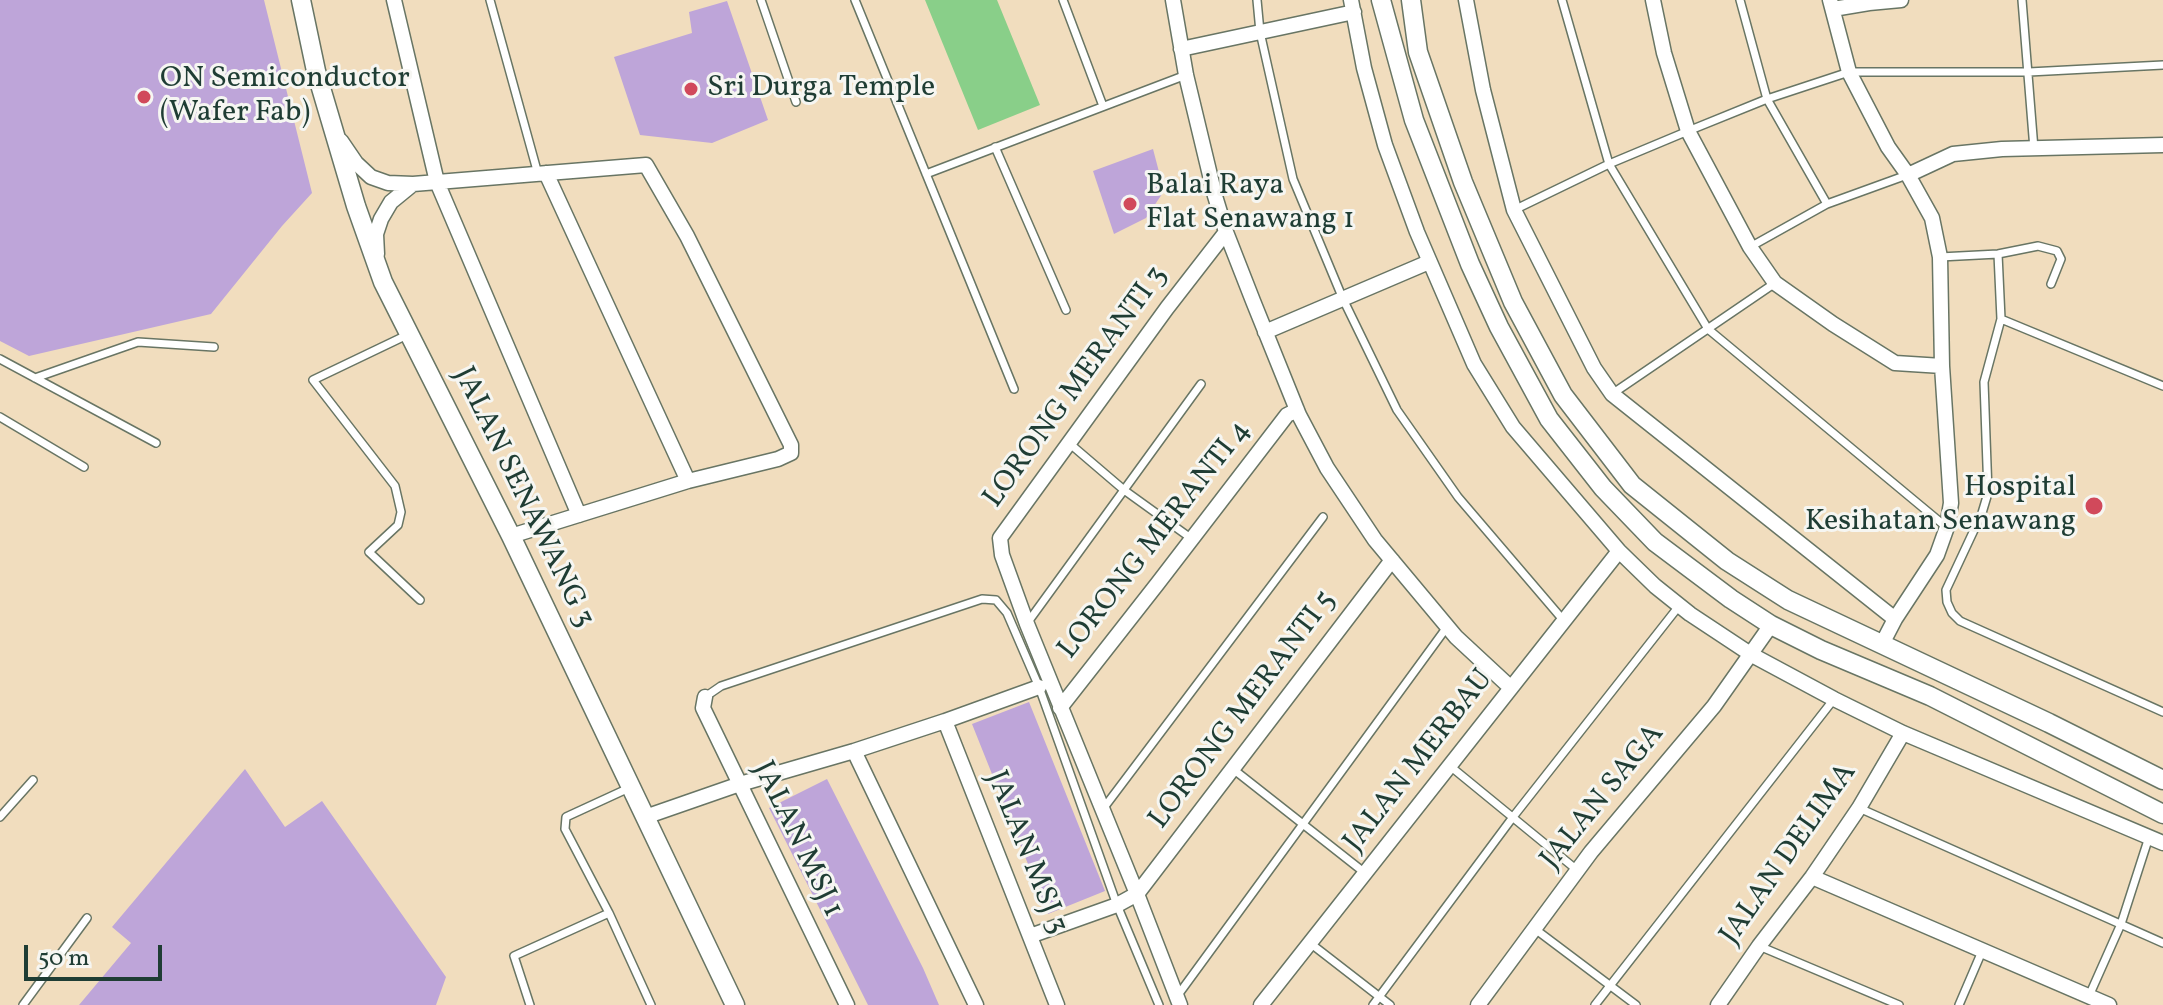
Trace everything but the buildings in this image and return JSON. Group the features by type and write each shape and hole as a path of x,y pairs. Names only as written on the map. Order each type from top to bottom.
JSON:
{"street":[{"name":"JALAN SENAWANG 3","path":"301,0 316,71 356,206 383,282 511,536 735,1005"},
{"path":"394,0 437,182 579,515"},
{"path":"1173,0 1186,75 1215,196 1226,232 1297,410 1327,468 1375,540 1448,626 1511,688"},
{"path":"1381,0 1414,120 1470,264 1499,327 1549,419 1603,488 1655,542 1771,625 1821,650 1930,696 2163,814"},
{"path":"1411,0 1418,52 1463,182 1513,302 1563,395 1632,485 1727,561 1788,600 2163,780"},
{"path":"1466,0 1483,90 1514,210 1594,368 1612,394 1895,619"},
{"path":"1653,0 1664,53 1688,131 1750,247 1775,283 1895,363 1942,366"},
{"path":"1882,644 1937,555 1951,503 1942,366 1940,257 1932,218 1888,147 1849,72 1831,5 1901,0"},
{"path":"1181,49 1260,32 1353,6 1364,68 1385,145 1429,262 1474,364 1513,427 1619,551 1679,606 1752,655 1903,733 2156,840"},
{"path":"334,130 356,163 371,177 388,183 413,184 646,165 687,236 791,445 791,453 778,459 688,481 511,536"},
{"path":"1908,175 1953,154 2002,149 2163,145"},
{"path":"542,174 688,481"},
{"path":"377,264 376,234 381,219 391,202 413,184"},
{"name":"LORONG MERANTI 3","path":"1027,624 1002,555 1000,538 1226,232"},
{"path":"1265,332 1429,262"},
{"name":"LORONG MERANTI 4","path":"1060,708 1287,415 1297,410"},
{"name":"JALAN MERBAU","path":"1261,1005 1619,551"},
{"name":"LORONG MERANTI 5","path":"1137,894 1392,560"},
{"path":"1027,624 1178,1001"},
{"name":"JALAN SAGA","path":"1478,1005 1577,870 1714,706 1771,625"},
{"path":"645,817 740,784 945,721 1039,687"},
{"name":"JALAN MSJ 1","path":"705,697 703,708 847,1005"},
{"name":"JALAN MSJ 3","path":"945,721 1057,1005"},
{"name":"JALAN DELIMA","path":"1718,1005 1859,808 1903,733"},
{"path":"854,751 976,1005"},
{"path":"1812,877 2109,1005"},
{"path":"1030,936 1117,905 1137,894"}],"lane":[{"path":"490,0 542,174"},
{"path":"761,0 796,102"},
{"path":"855,0 1014,389"},
{"path":"1063,0 1103,106"},
{"path":"1257,0 1260,32 1293,179 1343,299 1397,410 1458,497 1565,621"},
{"path":"1562,0 1609,164 1708,329 1947,527"},
{"path":"1740,0 1767,99 1827,204"},
{"path":"2022,0 2034,149"},
{"path":"1514,210 1609,164 1688,131 1767,99 1849,72 2029,72 2163,65"},
{"path":"926,174 1186,75"},
{"path":"995,147 1066,310"},
{"path":"1750,247 1827,204 1908,175"},
{"path":"1940,257 1998,254 2038,246 2057,251 2061,259 2051,284"},
{"path":"1998,254 2001,319 1984,382 1988,493 1982,513 1946,590 1947,602 1960,621 2163,712"},
{"path":"1612,394 1775,283"},
{"path":"2001,319 2163,386"},
{"path":"409,334 313,380 395,486 401,512 398,525 369,552 420,600"},
{"path":"35,378 138,342 214,347"},
{"path":"0,359 156,443"},
{"path":"1027,624 1201,384"},
{"path":"0,417 84,467"},
{"path":"1069,443 1124,490 1192,539"},
{"path":"1102,811 1323,517"},
{"path":"705,697 721,686 982,599 996,600 1007,613 1039,687 1117,905 1159,1005"},
{"path":"1373,1005 1513,817 1679,606"},
{"path":"1178,1001 1448,626"},
{"path":"1595,1005 1834,699"},
{"path":"1450,766 1577,870"},
{"path":"1233,769 1365,873"},
{"path":"0,817 33,780"},
{"path":"631,787 566,817 565,829 609,913 651,1005"},
{"path":"1859,808 2163,943"},
{"path":"2089,996 2156,840"},
{"path":"530,1005 514,956 609,913"},
{"path":"23,1005 87,918"},
{"path":"1533,928 1636,1005"},
{"path":"1310,943 1390,1005"},
{"path":"1759,946 1899,1005"},
{"path":"1959,1005 1983,949"}],"green space":[{"path":"925,0 997,0 1040,105 978,130"}],"place":[{"name":"Sri Durga Temple","path":"691,89"},
{"name":"ON Semiconductor (Wafer Fab)","path":"144,97"},
{"name":"Balai Raya Flat Senawang 1","path":"1130,204"},
{"name":"Hospital Kesihatan Senawang","path":"2094,506"}]}
